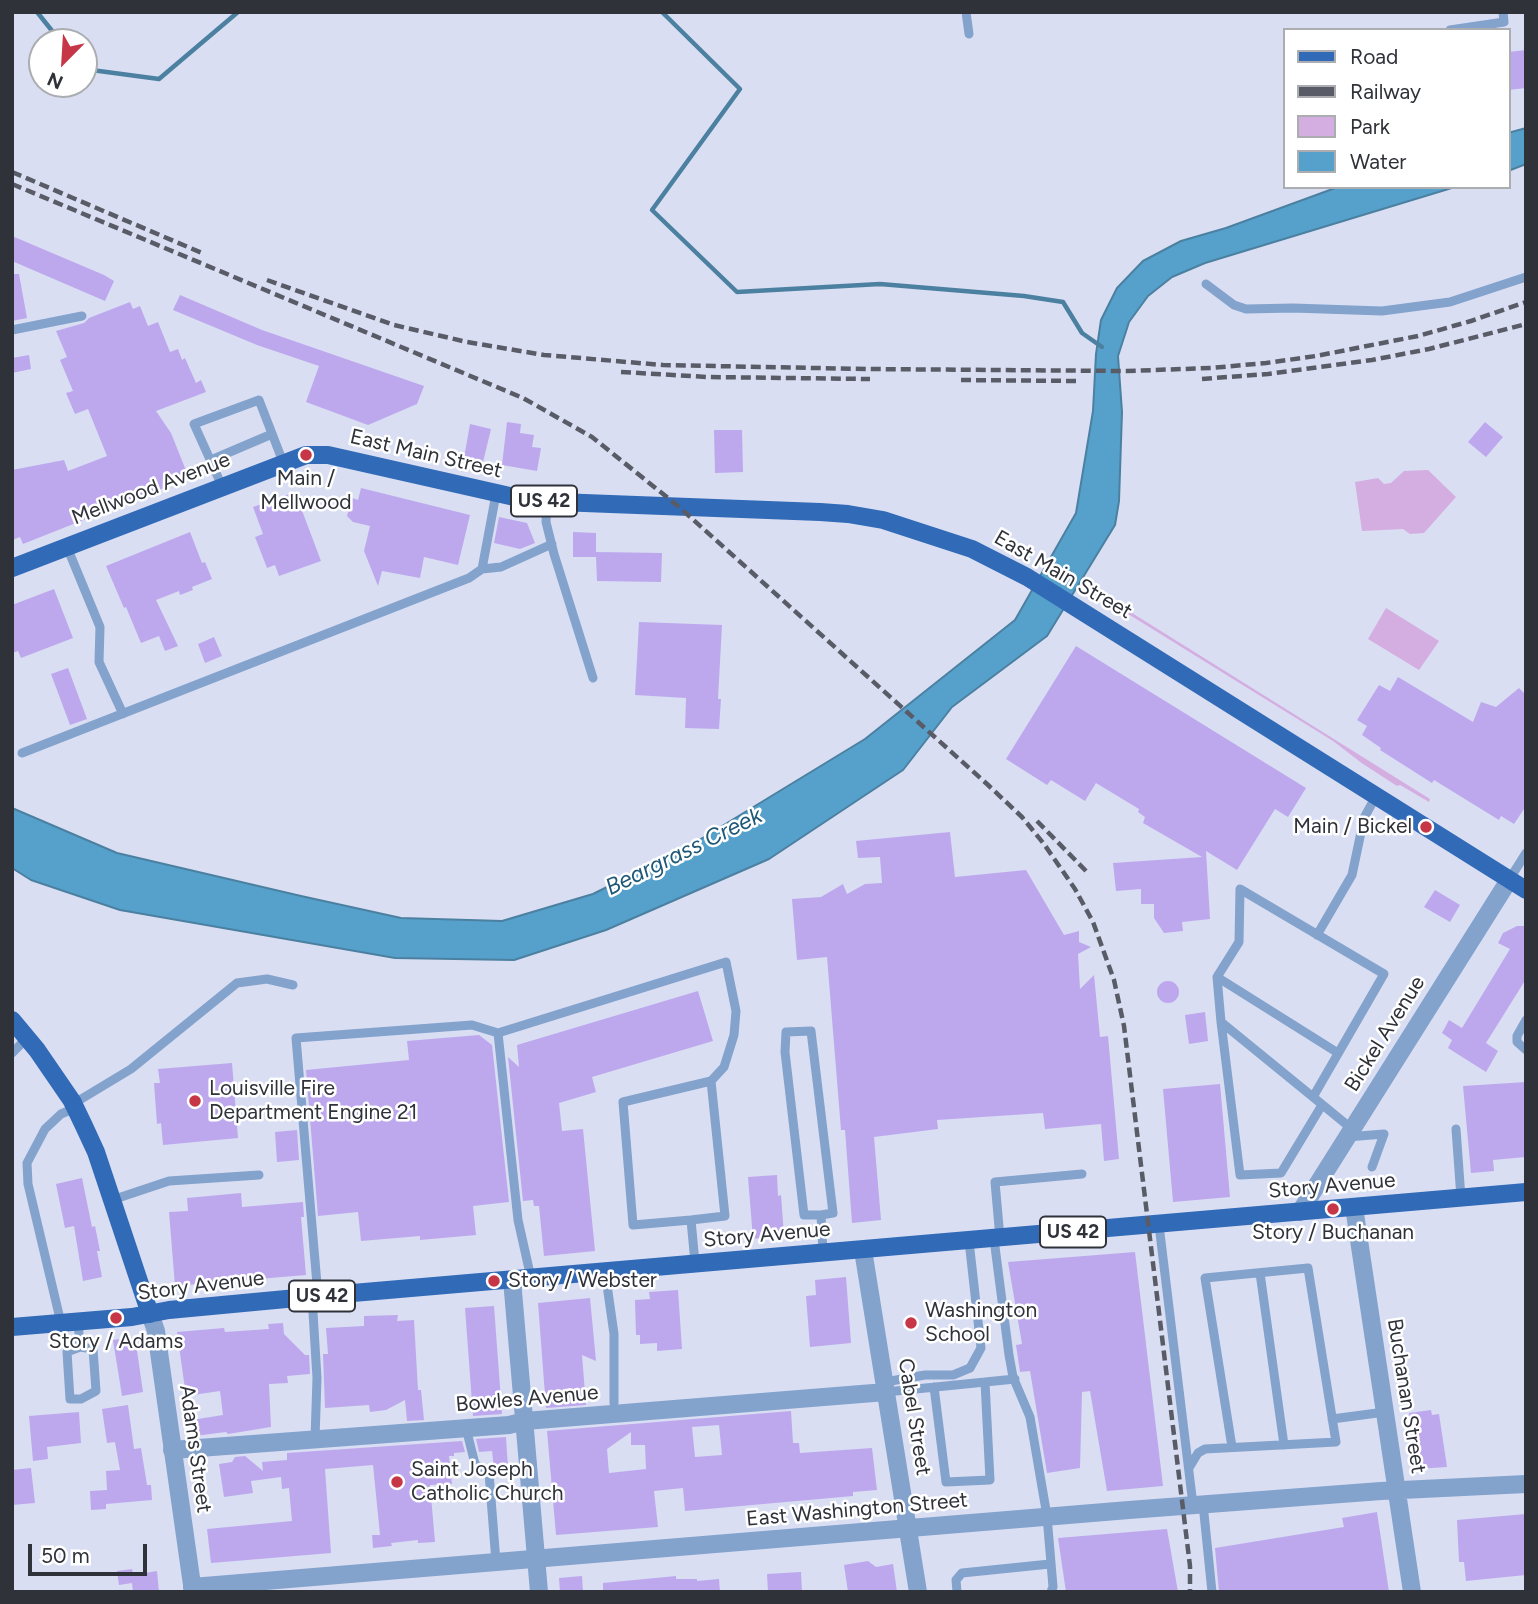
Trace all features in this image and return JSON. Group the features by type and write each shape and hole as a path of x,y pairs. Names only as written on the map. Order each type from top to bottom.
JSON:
{"main road":[{"name":"Mellwood Avenue","path":"12,568 306,455"},
{"name":"East Main Street","path":"306,455 328,455 496,494 547,501 848,514 883,520 931,534 982,554 1027,577 1526,890"},
{"path":"12,1020 74,1106 96,1152 150,1314"},
{"name":"Story Avenue","path":"12,1327 315,1296 1526,1192"}],"street":[{"name":"Bickel Avenue","path":"1300,1212 1509,880"},
{"name":"Buchanan Street","path":"1354,1207 1412,1592"},
{"name":"Cabel Street","path":"863,1250 918,1592"},
{"path":"512,1280 539,1592"},
{"name":"Adams Street","path":"150,1314 156,1331 192,1589"},
{"name":"Bowles Avenue","path":"172,1450 466,1428 886,1387"},
{"name":"East Washington Street","path":"192,1589 1048,1516 1397,1490 1526,1484"}],"lane":[{"path":"966,12 969,34"},
{"path":"1464,28 1504,22 1503,12"},
{"path":"1206,284 1234,305 1246,309 1382,311 1450,302 1526,277"},
{"path":"12,330 82,316"},
{"path":"222,486 194,424 259,400 283,462"},
{"path":"211,460 272,434"},
{"path":"482,569 496,494"},
{"path":"547,501 546,522 593,678"},
{"path":"22,753 469,578 482,569 501,567 552,544"},
{"path":"67,547 100,627 99,662 123,714"},
{"path":"1317,934 1352,875 1364,818 1376,795"},
{"path":"1509,880 1526,853"},
{"path":"1313,1097 1384,974 1240,889 1239,942 1217,977 1240,1175 1281,1173 1322,1105"},
{"path":"315,1439 315,1296 296,1038 472,1025 498,1033 726,962 736,1011 734,1035 724,1068 711,1081 622,1102 633,1225 725,1216 711,1081"},
{"path":"1217,977 1338,1053"},
{"path":"80,1347 69,1322 28,1184 27,1163 45,1129 89,1093 131,1069 236,983 267,979 293,985"},
{"path":"1526,1020 1517,1036 1517,1042 1526,1050"},
{"path":"1222,1022 1313,1097 1349,1133 1384,1134 1372,1167"},
{"path":"811,1031 834,1213 821,1215 804,1215 785,1052 786,1032 811,1031"},
{"path":"498,1033 518,1220 531,1278"},
{"path":"12,1053 27,1038"},
{"path":"1456,1129 1461,1198"},
{"path":"1051,1592 1053,1587 1048,1516 1030,1417 1014,1379 1009,1354 997,1238 995,1182 1082,1174"},
{"path":"112,1200 169,1181 258,1175"},
{"path":"821,1215 823,1253"},
{"path":"691,1220 695,1263"},
{"path":"1159,1225 1189,1468 1198,1505 1212,1592"},
{"path":"886,1387 925,1375 953,1374 970,1368 981,1348 969,1241"},
{"path":"1189,1468 1198,1453 1205,1449 1336,1442 1308,1268 1205,1278 1232,1447"},
{"path":"605,1271 614,1334 614,1403"},
{"path":"1260,1273 1284,1445"},
{"path":"80,1347 93,1349 96,1391 81,1399 69,1399 67,1352 80,1347"},
{"path":"886,1387 934,1387 1014,1379"},
{"path":"934,1387 946,1482 990,1480 985,1382"},
{"path":"1332,1419 1385,1412"},
{"path":"466,1428 475,1464 489,1474 496,1562"},
{"path":"957,1592 956,1580 962,1573 1050,1564"}],"green space":[{"path":"1428,470 1456,497 1424,533 1410,534 1403,529 1362,531 1355,482 1378,478 1384,484 1391,483 1404,471"},
{"path":"1108,598 1430,799 1429,802 1400,785 1397,786 1333,741 1104,599"},
{"path":"1386,608 1439,641 1419,670 1368,639"}],"water":[{"path":"1526,128 1526,164 1510,170 1510,132"},
{"name":"Beargrass Creek","path":"1333,189 1448,189 1205,263 1172,277 1148,296 1129,322 1118,356 1122,412 1119,501 1115,525 1047,636 952,707 903,770 769,859 606,930 514,960 395,958 120,910 31,880 12,868 12,808 117,853 301,896 401,918 502,921 593,894 691,845 865,739 1015,620 1076,513 1093,411 1101,320 1117,288 1143,261 1181,241 1226,228"}],"building":[{"path":"1526,50 1526,88 1510,90 1510,52"},
{"path":"12,236 114,281 105,301 12,261"},
{"path":"12,274 19,274 27,318 12,321"},
{"path":"180,295 262,330 424,386 417,404 368,425 306,402 319,366 257,345 173,310"},
{"path":"130,302 133,309 140,306 148,326 158,322 170,352 178,349 196,383 201,380 206,392 156,411 171,433 189,478 23,544 20,537 12,540 12,470 64,460 68,471 107,456 88,409 75,414 66,393 73,391 60,360 67,357 56,331 84,323 89,318"},
{"path":"29,355 31,369 12,373 12,358"},
{"path":"507,422 521,424 520,433 534,435 532,447 541,448 537,471 502,465"},
{"path":"1485,422 1503,437 1486,457 1468,442"},
{"path":"470,424 491,429 483,462 464,458"},
{"path":"714,430 742,430 743,472 715,473"},
{"path":"361,488 470,515 458,565 424,557 420,578 382,571 378,586 364,551 370,526 353,522 347,516 352,498 358,500"},
{"path":"295,492 321,561 279,576 275,565 267,568 255,537 263,534 253,507"},
{"path":"499,517 527,523 535,543 520,549 494,543"},
{"path":"190,532 202,563 205,562 212,579 180,595 179,591 156,600 178,646 165,651 159,636 141,643 106,566"},
{"path":"573,532 596,533 596,552 662,553 661,582 597,581 596,557 573,557"},
{"path":"54,589 73,638 21,658 18,651 12,653 12,605"},
{"path":"639,622 722,625 719,729 685,728 686,698 635,695"},
{"path":"214,637 222,656 205,663 198,644"},
{"path":"1076,646 1306,788 1288,817 1275,809 1237,870 1206,851 1210,919 1182,922 1183,931 1164,933 1154,918 1154,904 1141,904 1141,889 1116,891 1113,863 1202,857 1143,823 1145,817 1138,812 1139,809 1096,783 1085,801 1051,780 1047,785 1006,759"},
{"path":"68,668 87,719 70,725 51,674"},
{"path":"1398,677 1473,722 1481,702 1496,707 1519,688 1526,695 1526,806 1514,824 1501,816 1499,820 1434,780 1432,783 1380,750 1381,748 1362,735 1367,726 1357,720 1379,685 1390,691"},
{"path":"950,832 955,877 1026,870 1064,935 1079,931 1079,942 1091,947 1078,954 1080,989 1094,975 1100,1037 1108,1036 1119,1159 1104,1161 1101,1124 1045,1129 1043,1113 937,1120 938,1129 874,1137 881,1220 852,1223 845,1130 841,1130 827,957 797,960 792,899 821,897 843,884 847,894 865,884 882,883 880,857 858,858 856,841"},
{"path":"1435,890 1460,905 1450,922 1424,907"},
{"path":"1517,926 1526,926 1526,979 1486,1043 1498,1051 1486,1072 1448,1048 1452,1040 1442,1033 1449,1020 1462,1028 1510,949 1498,943 1503,933"},
{"path":"1168,981 1176,984 1179,992 1176,1000 1168,1003 1160,1000 1157,992 1160,984"},
{"path":"698,991 713,1041 592,1077 596,1092 559,1103 562,1131 583,1129 595,1251 544,1256 539,1206 534,1206 533,1200 523,1201 508,1057 519,1067 517,1045"},
{"path":"1205,1012 1208,1041 1189,1044 1185,1015"},
{"path":"479,1035 492,1045 509,1202 473,1206 476,1235 420,1240 420,1236 361,1241 358,1212 318,1216 306,1070 409,1060 407,1041"},
{"name":"Louisville Fire Department Engine 21","path":"232,1063 238,1138 163,1145 161,1123 157,1124 154,1083 160,1083 158,1069"},
{"path":"1526,1082 1526,1157 1493,1160 1494,1171 1471,1173 1463,1086"},
{"path":"1220,1084 1230,1197 1173,1202 1163,1089"},
{"path":"297,1130 299,1160 277,1162 275,1132"},
{"path":"777,1175 784,1235 753,1239 748,1177"},
{"path":"82,1178 92,1227 95,1226 102,1277 83,1281 74,1226 65,1228 56,1184"},
{"path":"241,1193 242,1207 303,1202 304,1217 301,1217 306,1275 175,1286 169,1212 188,1211 187,1198"},
{"path":"1135,1252 1163,1486 1107,1491 1090,1391 1082,1392 1080,1468 1047,1473 1030,1371 1020,1372 1016,1345 1022,1344 1008,1262"},
{"path":"846,1277 851,1343 810,1347 806,1296 816,1295 815,1280"},
{"path":"678,1290 682,1349 657,1351 657,1343 640,1344 640,1335 636,1335 635,1300 650,1299 649,1292"},
{"path":"590,1298 596,1361 582,1355 586,1405 546,1408 538,1303"},
{"path":"494,1306 502,1414 473,1416 465,1308"},
{"path":"398,1315 397,1321 414,1320 418,1390 421,1390 424,1420 407,1421 405,1400 386,1410 370,1412 369,1405 325,1408 323,1354 328,1354 326,1328 364,1326 364,1316"},
{"path":"283,1323 284,1334 305,1355 309,1355 310,1374 287,1376 288,1383 269,1384 271,1427 195,1436 192,1420 223,1415 220,1391 186,1396 177,1332 224,1328 225,1332 269,1329 268,1324"},
{"path":"135,1337 143,1392 122,1396 113,1340"},
{"path":"128,1405 134,1449 141,1448 147,1485 151,1485 152,1500 106,1504 106,1509 91,1510 90,1491 107,1490 106,1471 120,1470 115,1442 107,1443 102,1409"},
{"path":"1431,1410 1432,1415 1439,1414 1447,1467 1416,1469 1409,1413"},
{"path":"791,1411 793,1443 799,1443 800,1453 872,1448 877,1490 853,1492 853,1496 685,1511 683,1488 654,1491 658,1527 556,1535 547,1431","holes":["719,1425 722,1455 695,1457 692,1427","631,1432 631,1445 645,1445 646,1469 609,1473 607,1449"]},
{"path":"79,1412 81,1443 47,1447 48,1459 33,1461 29,1416"},
{"path":"506,1437 508,1468 494,1469 492,1451 479,1452 476,1439"},
{"path":"462,1441 465,1452 449,1456 452,1484 430,1485 435,1542 418,1543 418,1540 373,1548 372,1535 380,1535 373,1465 325,1469 331,1553 211,1563 207,1529 292,1521 289,1488 282,1489 281,1477 251,1481 253,1493 224,1497 219,1464 245,1456 263,1471 262,1462 287,1460 287,1453"},
{"path":"31,1468 35,1503 12,1505 12,1470"},
{"path":"1377,1512 1389,1592 1219,1592 1215,1548 1344,1527 1342,1518"},
{"path":"1526,1514 1526,1575 1466,1581 1464,1562 1459,1562 1457,1520"},
{"path":"1167,1529 1178,1592 1066,1592 1058,1538"},
{"path":"868,1561 876,1567 893,1564 897,1592 848,1592 844,1565"},
{"path":"132,1569 133,1575 157,1571 159,1592 133,1592 132,1583 119,1585 117,1571"},
{"path":"801,1572 802,1592 768,1592 767,1574"},
{"path":"582,1576 583,1592 560,1592 559,1578"},
{"path":"676,1576 676,1579 697,1581 719,1579 720,1592 603,1592 603,1583"}],"waterway":[{"path":"37,12 50,28"},
{"path":"98,71 159,79 238,12"},
{"path":"662,12 740,89 652,210 737,292 880,284 1024,296 1063,302 1082,333 1102,347"}],"railway":[{"path":"12,172 202,253"},
{"path":"12,184 523,398 592,437 678,506 1022,817 1075,889 1093,922 1114,980 1124,1026 1190,1566 1190,1592"},
{"path":"267,280 394,325 467,342 544,355 663,365 866,369 1127,371 1266,363 1418,336 1526,302"},
{"path":"1202,379 1268,374 1372,360 1429,349 1526,324"},
{"path":"621,372 707,377 870,379"},
{"path":"961,380 1076,381"},
{"path":"1037,821 1086,871"}],"place":[{"name":"Main / Mellwood","path":"306,455"},
{"name":"Main / Bickel","path":"1426,827"},
{"name":"Louisville Fire Department Engine 21","path":"195,1101"},
{"name":"Story / Buchanan","path":"1333,1209"},
{"name":"Story / Webster","path":"494,1281"},
{"name":"Story / Adams","path":"116,1318"},
{"name":"Washington School","path":"911,1323"},
{"name":"Saint Joseph Catholic Church","path":"397,1482"}]}
